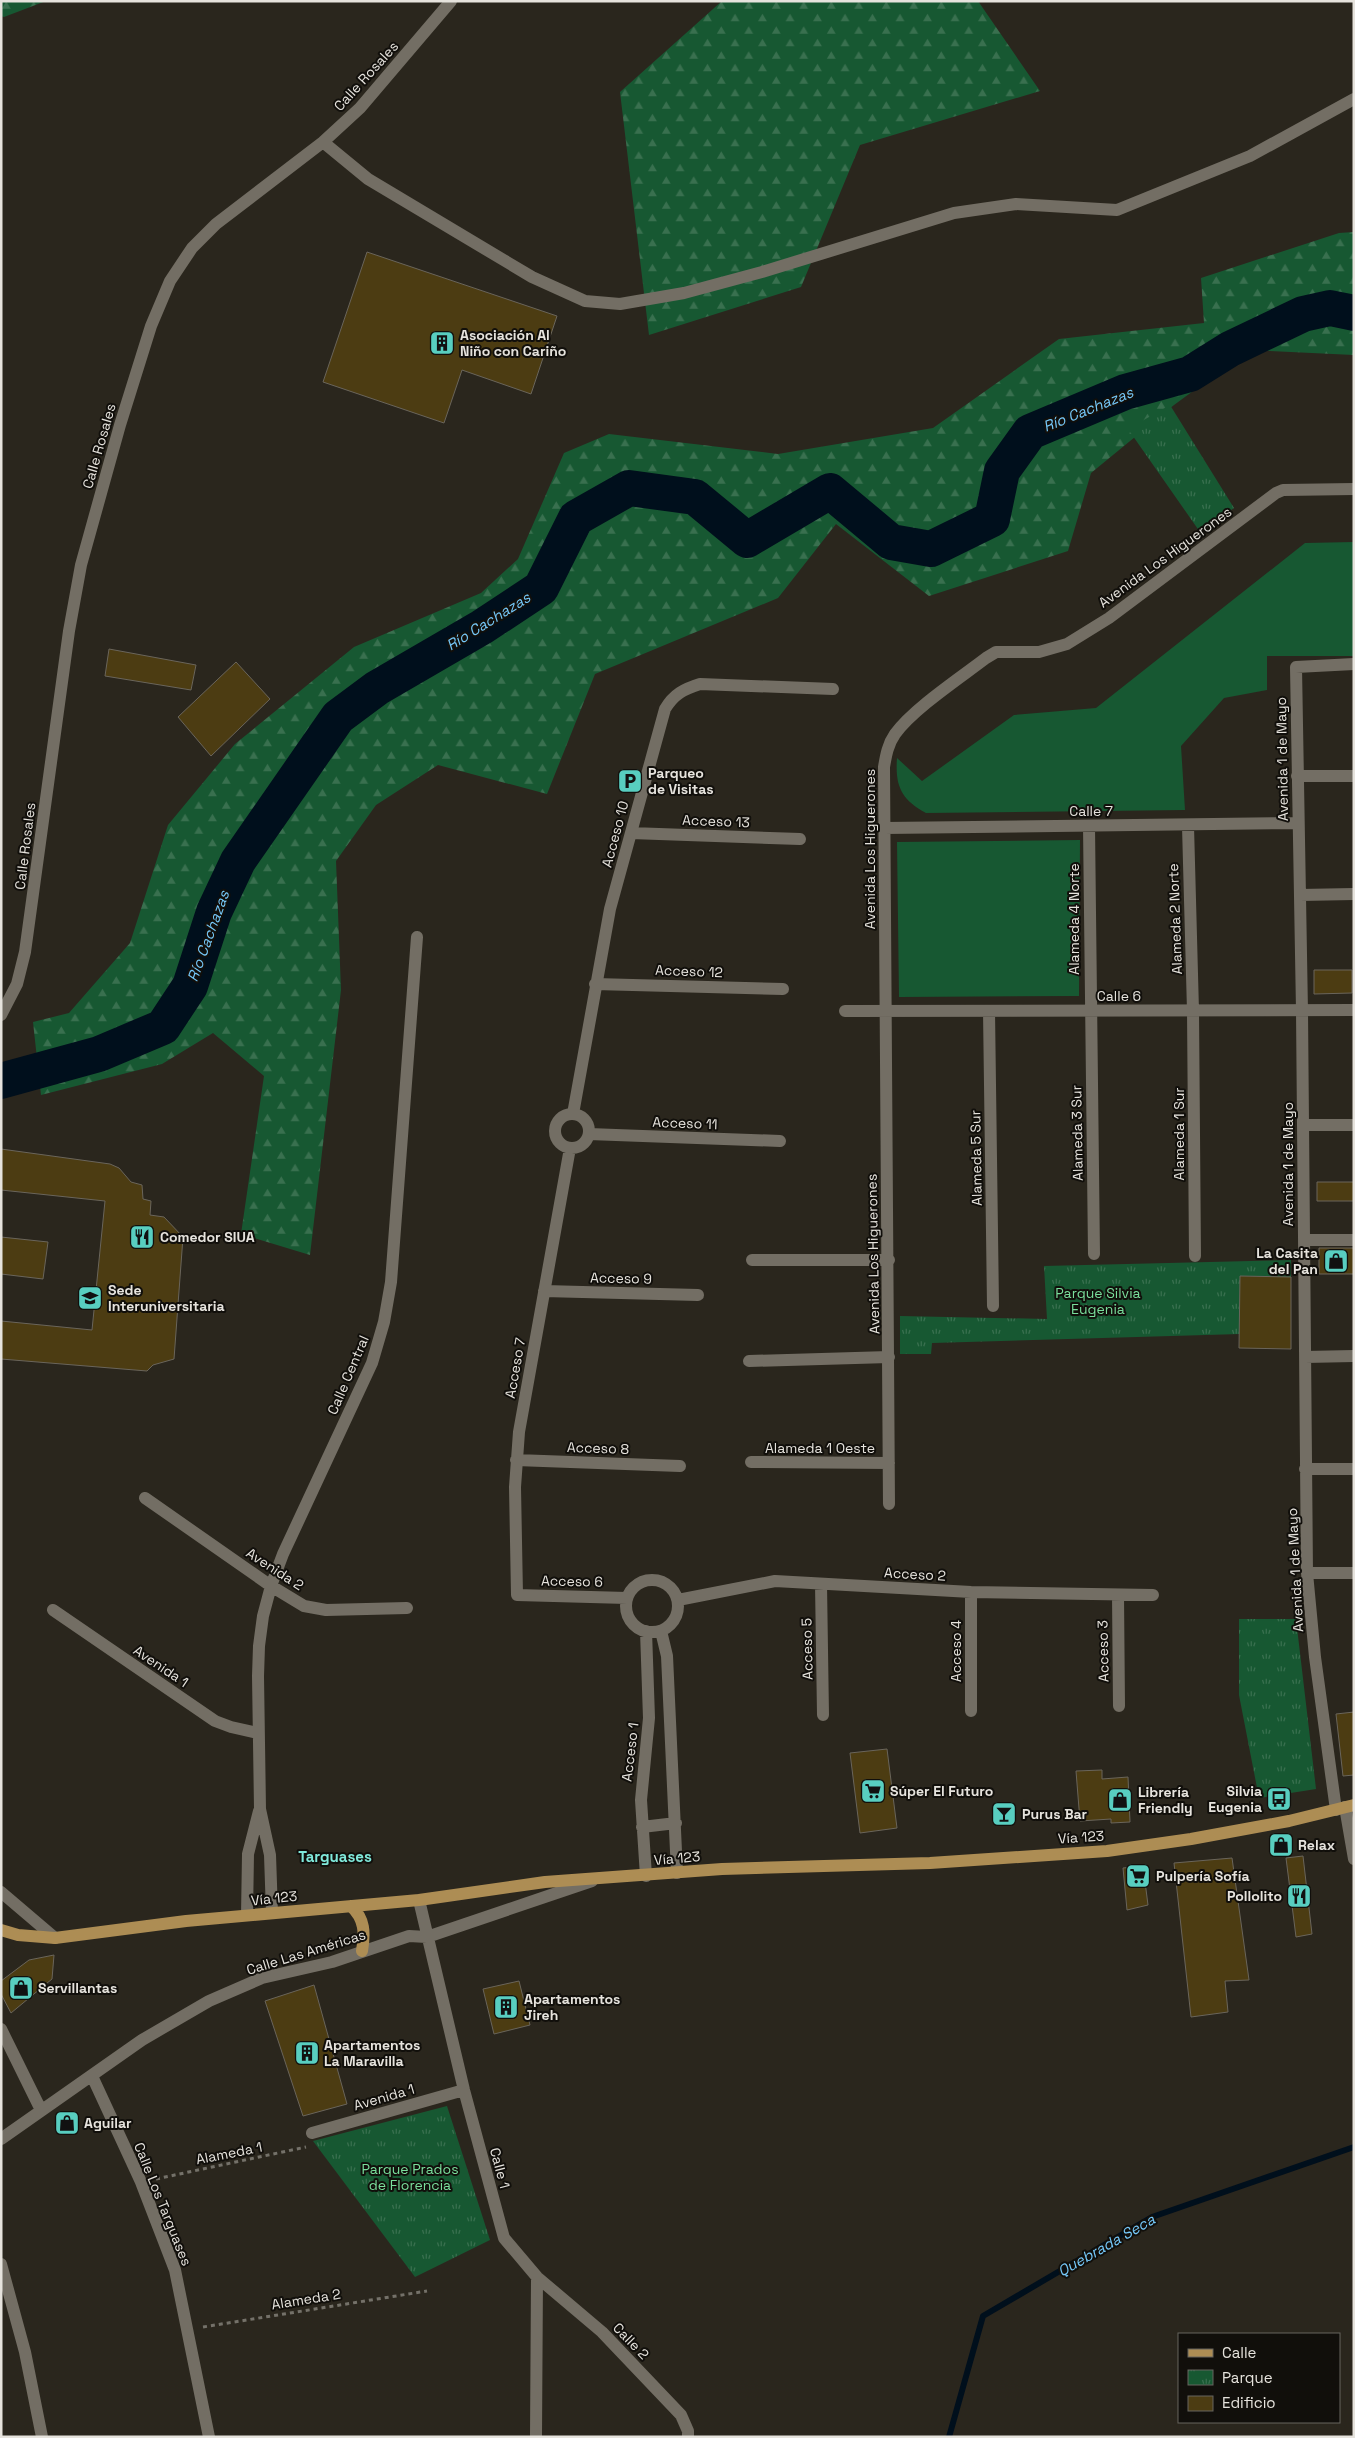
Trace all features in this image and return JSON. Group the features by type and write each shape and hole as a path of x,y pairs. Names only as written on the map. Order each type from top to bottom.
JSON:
{"main road":[{"name":"Vía 123","path":"1,1930 55,1938 247,1915 419,1900 545,1882 678,1873 930,1863 1107,1851 1191,1839 1289,1821 1345,1807"},
{"path":"351,1906 359,1913 364,1924 362,1951"}],"street":[{"name":"Calle Rosales","path":"1,1015 17,984 27,944 69,631 81,564 120,425 151,326 170,281 192,248 216,224 323,142 360,108 451,1"},
{"path":"323,142 368,179 532,276 586,301 620,304 684,293 762,272 954,213 1016,204 1117,210 1250,156 1354,99"},
{"name":"Avenida Los Higuerones","path":"889,1504 889,1260 884,1011 884,767 887,751 894,735 905,721 986,658 996,652 1039,652 1068,644 1109,618 1283,490 1354,489"},
{"name":"Avenida 1 de Mayo","path":"1354,664 1296,667 1302,1011 1307,1573 1315,1657 1354,1859"},
{"name":"Acceso 10","path":"572,1114 610,909 665,710 671,699 683,689 700,684 833,689"},
{"path":"1297,776 1354,776"},
{"name":"Calle 7","path":"884,828 1188,826 1298,823"},
{"name":"Alameda 4 Norte","path":"1088,826 1089,1011"},
{"name":"Alameda 2 Norte","path":"1188,826 1193,1011"},
{"name":"Acceso 13","path":"631,833 800,839"},
{"path":"1300,895 1354,894"},
{"name":"Calle Central","path":"272,1913 270,1855 260,1809 258,1733 259,1646 271,1586 283,1554 372,1363 384,1322 391,1282 417,938"},
{"name":"Acceso 12","path":"595,984 782,989"},
{"name":"Calle 6","path":"845,1011 1354,1010"},
{"name":"Alameda 5 Sur","path":"989,1011 993,1306"},
{"name":"Alameda 3 Sur","path":"1089,1011 1094,1254"},
{"name":"Alameda 1 Sur","path":"1193,1011 1195,1256"},
{"path":"572,1114 583,1118 587,1123 589,1134 585,1143 570,1148 560,1144 554,1130 562,1116 572,1114"},
{"path":"1303,1125 1354,1125"},
{"name":"Acceso 11","path":"589,1134 780,1141"},
{"name":"Acceso 7","path":"517,1595 516,1460 570,1148"},
{"path":"1304,1240 1354,1240"},
{"path":"752,1260 889,1260"},
{"name":"Acceso 9","path":"544,1291 698,1295"},
{"path":"1305,1356 1354,1356"},
{"path":"749,1361 889,1358"},
{"name":"Acceso 8","path":"516,1460 680,1466"},
{"name":"Alameda 1 Oeste","path":"751,1462 889,1463"},
{"path":"1305,1469 1354,1469"},
{"name":"Avenida 2","path":"145,1498 271,1586 304,1606 326,1610 407,1608"},
{"path":"1307,1573 1354,1573"},
{"path":"653,1580 669,1586 678,1600 677,1615 673,1622 661,1630 646,1632 632,1622 627,1615 627,1598 637,1584 653,1580"},
{"name":"Acceso 2","path":"678,1600 774,1580 971,1592 1153,1595"},
{"name":"Acceso 5","path":"821,1584 823,1714"},
{"name":"Acceso 4","path":"971,1592 971,1710"},
{"name":"Acceso 6","path":"517,1595 627,1598"},
{"name":"Acceso 3","path":"1118,1595 1119,1706"},
{"name":"Avenida 1","path":"53,1610 215,1721 258,1733"},
{"path":"661,1630 667,1656 678,1873"},
{"name":"Acceso 1","path":"646,1632 650,1718 642,1769 642,1827 646,1876"},
{"path":"650,1718 670,1715"},
{"name":"Calle Central","path":"247,1915 248,1854 260,1809"},
{"path":"642,1827 676,1823"},
{"name":"Calle Las Américas","path":"1,2138 142,2040 209,2000 262,1978 332,1962 409,1936 427,1938 593,1880"},
{"path":"1,1892 55,1938"},
{"name":"Calle 1","path":"419,1900 464,2090 504,2238 538,2276"},
{"path":"1,2029 41,2110"},
{"name":"Calle Los Targuases","path":"92,2076 141,2182 175,2270 209,2437"},
{"name":"Avenida 1","path":"312,2133 464,2090"},
{"path":"1,2264 25,2352 42,2437"},
{"path":"536,2437 538,2276"},
{"name":"Calle 2","path":"538,2276 602,2332 681,2415 688,2431 688,2437"}],"path":[{"name":"Alameda 1","path":"141,2182 305,2149 312,2133"},
{"name":"Alameda 2","path":"187,2330 427,2291"}],"green space":[{"path":"1,1 46,1 4,17 1,16"},
{"path":"722,1 978,1 1040,91 860,145 801,287 649,335 620,92"},
{"path":"1354,232 1354,355 1249,350 1174,405 1091,473 1068,551 929,596 836,524 778,598 595,674 547,794 438,765 376,805 336,861 341,990 310,1255 241,1234 264,1076 213,1033 162,1064 41,1095 33,1022 69,1013 130,943 168,825 235,744 354,647 481,593 518,559 564,453 609,434 778,454 933,428 1059,339 1204,323 1201,278 1339,233"},
{"path":"1170,405 1234,508 1200,532 1128,429"},
{"path":"1354,542 1354,656 1267,656 1267,690 1224,698 1181,746 1185,810 926,813 917,808 901,791 897,776 897,758 922,781 1014,715 1096,708 1305,543"},
{"path":"1080,840 1079,996 899,997 897,842"},
{"name":"Parque Silvia Eugenia","path":"1291,1260 1291,1277 1240,1276 1240,1334 932,1343 931,1354 900,1354 900,1316 1047,1319 1044,1266"},
{"path":"1239,1619 1296,1619 1316,1789 1259,1798 1239,1695"},
{"name":"Parque Prados de Florencia","path":"447,2106 490,2240 415,2277 313,2141"}],"building":[{"name":"Asociación Al Niño con Cariño","path":"367,252 557,316 531,394 462,370 444,423 323,382"},
{"path":"109,649 196,665 191,690 105,676"},
{"path":"236,662 270,699 211,756 178,717"},
{"path":"1314,970 1352,970 1352,993 1314,994"},
{"path":"1,1149 110,1164 119,1168 131,1182 142,1185 143,1199 151,1201 150,1215 164,1217 183,1237 174,1359 153,1365 147,1371 1,1359 1,1321 92,1330 105,1201 1,1190"},
{"path":"1317,1182 1354,1182 1354,1201 1317,1201"},
{"path":"1,1237 48,1242 43,1279 1,1274"},
{"name":"La Casita del Pan","path":"1319,1248 1354,1248 1354,1274 1319,1274"},
{"path":"1240,1276 1291,1277 1291,1349 1239,1348"},
{"path":"1354,1712 1354,1775 1343,1776 1336,1714"},
{"name":"Súper El Futuro","path":"887,1749 897,1828 860,1833 850,1753"},
{"path":"1102,1770 1102,1779 1128,1777 1130,1822 1111,1823 1111,1819 1080,1821 1076,1771"},
{"name":"Pollolito","path":"1303,1856 1312,1934 1296,1937 1286,1858"},
{"path":"1232,1858 1249,1980 1225,1981 1228,2012 1191,2017 1174,1863"},
{"path":"1143,1866 1148,1905 1127,1910 1123,1868"},
{"name":"Servillantas","path":"54,1955 52,1979 11,2013 1,1994 1,1981 29,1960"},
{"name":"Apartamentos Jireh","path":"519,1981 530,2025 494,2034 483,1989"},
{"name":"Apartamentos La Maravilla","path":"314,1985 347,2104 303,2116 265,2001"}],"waterway":[{"name":"Río Cachazas","path":"1,1081 99,1054 163,1027 190,986 214,912 238,861 338,717 377,688 482,627 541,588 576,518 629,488 695,497 747,540 830,491 891,542 931,549 992,519 1002,471 1030,432 1125,392 1190,374 1230,349 1303,314 1330,308 1354,313"},
{"name":"Quebrada Seca","path":"949,2437 983,2316 1152,2217 1354,2147"}],"place":[{"name":"Asociación Al Niño con Cariño","path":"442,343"},
{"name":"Parqueo de Visitas","path":"630,781"},
{"name":"Comedor SIUA","path":"142,1237"},
{"name":"La Casita del Pan","path":"1336,1261"},
{"name":"Sede Interuniversitaria","path":"90,1298"},
{"name":"Súper El Futuro","path":"873,1791"},
{"name":"Silvia Eugenia","path":"1279,1799"},
{"name":"Librería Friendly","path":"1120,1800"},
{"name":"Purus Bar","path":"1004,1814"},
{"name":"Relax","path":"1281,1845"},
{"name":"Pulpería Sofía","path":"1138,1876"},
{"name":"Pollolito","path":"1299,1896"},
{"name":"Servillantas","path":"21,1988"},
{"name":"Apartamentos Jireh","path":"506,2007"},
{"name":"Apartamentos La Maravilla","path":"307,2053"},
{"name":"Aguilar","path":"67,2123"}],"district":[{"name":"Targuases","path":"335,1856"}]}
